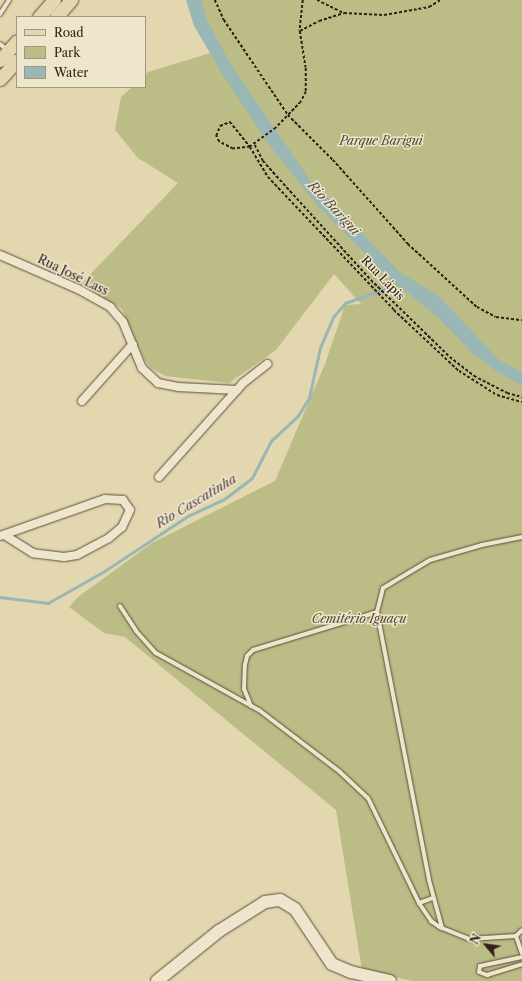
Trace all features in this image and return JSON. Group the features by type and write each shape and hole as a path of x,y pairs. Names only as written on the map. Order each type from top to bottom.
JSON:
{"main road":[{"path":"40,16 54,0"},
{"path":"57,16 71,0"},
{"path":"0,79 8,51"},
{"path":"157,981 219,931 265,902 280,900 295,909 332,964 351,972 390,981"}],"street":[{"name":"Rua José Lass","path":"0,255 106,304 123,322 142,368 158,383 178,387 237,390"},
{"path":"82,401 133,344"},
{"path":"159,477 237,390 267,364"},
{"path":"105,500 123,500 130,510 122,527 109,538 77,555 64,557 33,553 2,536 105,500"}],"lane":[{"path":"0,14 9,0"},
{"path":"442,928 433,898 377,612 383,588 430,560 482,545 522,537"},
{"path":"120,606 136,631 156,652 251,706 340,772 368,798 419,903 431,921 442,928 469,939 516,936 522,930"},
{"path":"251,706 244,689 244,665 247,656 253,650 377,612"},
{"path":"419,903 433,898"},
{"path":"516,936 522,953"},
{"path":"522,957 480,966 479,972 487,975 522,964"}],"path":[{"path":"215,0 224,20 288,116 333,160 408,244 462,295 477,307 496,317 522,320"},
{"path":"304,0 300,31 306,68 306,92 301,102 276,128 255,145 250,147 239,149 222,145 216,136 220,126 230,122 250,147 268,177 381,297 459,371 498,394 522,402"},
{"path":"316,0 344,13"},
{"path":"300,31 319,21 344,13 384,15 429,7 440,0"},
{"name":"Rua Lápis","path":"255,145 263,161 371,280 450,357 474,376 507,393 522,397"}],"green space":[{"path":"192,0 522,0 522,981 413,981 362,970 336,810 125,637 104,633 69,607 78,597 152,543 275,481 325,364 345,305 361,304 334,274 276,350 229,383 165,376 151,368 144,359 122,309 81,284 178,183 138,158 115,130 121,97 131,88 146,88 146,74 148,72 217,51"}],"water":[{"name":"Rio Barigui","path":"186,0 201,0 207,20 231,65 310,180 401,273 440,297 500,361 522,372 522,385 496,371 472,353 438,317 388,277 316,204 271,147 223,75 194,26"}],"waterway":[{"name":"Rio Cascatinha","path":"0,597 48,603 103,572 188,516 223,500 252,478 271,441 298,416 309,398 320,348 333,317 345,303 400,284"}],"park label":[{"name":"Parque Barigui","path":"381,141"},
{"name":"Cemitério Iguaçu","path":"359,619"}]}
